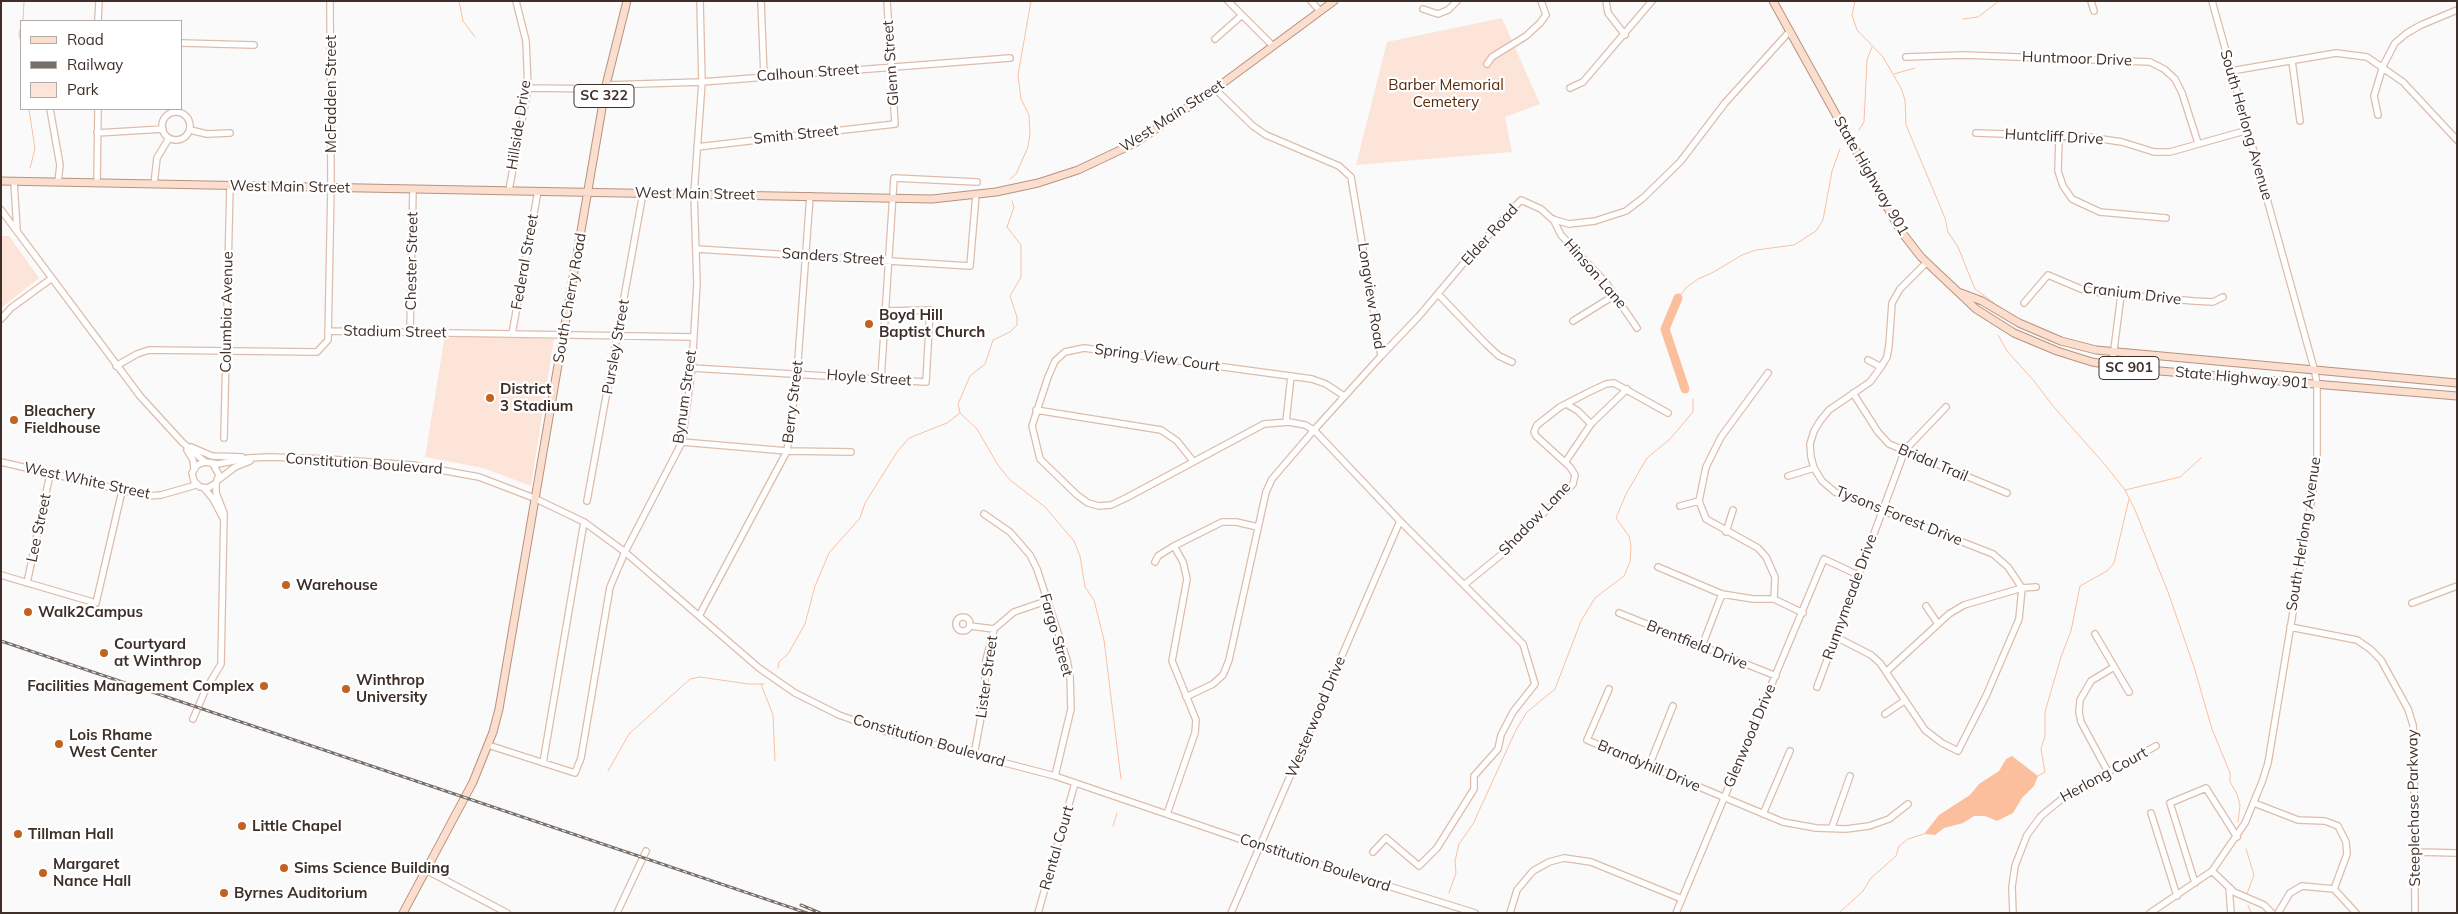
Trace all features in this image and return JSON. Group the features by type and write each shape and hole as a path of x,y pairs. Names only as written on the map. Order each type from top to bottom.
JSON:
{"main road":[{"name":"South Cherry Road","path":"403,913 466,797 488,745 499,709 606,87 627,1"},
{"name":"West Main Street","path":"1,181 932,199 976,194 1038,183 1098,162 1148,135 1215,89 1334,1"},
{"name":"SC 901","path":"1772,1 1789,32"},
{"name":"State Highway 901","path":"1789,32 1900,230 1927,262 1976,310 2014,333 2057,351 2112,365 2318,385"},
{"name":"SC 901","path":"1959,292 1982,301 2019,323 2061,341 2114,353 2457,383"},
{"name":"SC 901","path":"2318,385 2457,396"}],"street":[{"path":"98,1 98,20"},
{"name":"McFadden Street","path":"328,331 332,187 330,1"},
{"name":"Hillside Drive","path":"509,190 528,88 526,41 516,1"},
{"name":"Bynum Street","path":"543,763 575,773 581,758 610,587 625,552 682,442 692,368 697,283 694,194 702,82 700,1"},
{"path":"761,1 764,76"},
{"name":"Glenn Street","path":"887,1 894,124"},
{"path":"1228,1 1273,46"},
{"path":"1311,1 1320,12"},
{"path":"1422,9 1438,14 1448,10 1457,1"},
{"path":"1487,64 1492,57 1526,36 1540,23 1546,15 1540,1"},
{"path":"1606,1 1608,13 1625,35"},
{"path":"1570,88 1583,82 1652,1"},
{"path":"2091,1 2094,12"},
{"name":"South Herlong Avenue","path":"2150,913 2212,871 2237,837 2254,804 2268,763 2314,491 2318,438 2318,385 2315,372 2212,1"},
{"path":"2378,115 2374,96 2383,66 2395,43 2407,33 2457,10"},
{"path":"1215,39 1241,16"},
{"name":"Elder Road","path":"1381,356 1521,200 1541,209 1553,220 1569,224 1595,221 1626,211 1643,198 1680,162 1725,103 1789,32"},
{"path":"182,43 254,45"},
{"path":"2230,71 2336,53 2352,53 2367,57 2383,66 2403,82 2457,140"},
{"name":"Huntmoor Drive","path":"1906,57 1964,55 2150,62 2164,69 2175,79 2182,93 2198,143"},
{"name":"Calhoun Street","path":"528,88 606,87 702,82 1010,58"},
{"path":"2292,61 2300,121"},
{"name":"Longview Road","path":"1215,89 1253,126 1266,135 1339,166 1351,177 1381,356 1314,430"},
{"path":"50,110 60,165 58,182"},
{"path":"97,183 98,110"},
{"path":"179,111 188,119 190,130 184,138 179,140 169,138 163,129 165,119 179,111"},
{"name":"Smith Street","path":"696,147 894,124"},
{"path":"98,133 163,129"},
{"path":"190,130 207,134 230,133"},
{"name":"Huntcliff Drive","path":"1976,133 2105,139 2154,152 2170,152 2248,130"},
{"path":"154,184 157,158 169,138"},
{"path":"2059,138 2058,171 2063,186 2072,199 2100,212 2166,218"},
{"path":"881,379 894,178 977,182"},
{"path":"14,182 17,230"},
{"name":"Columbia Avenue","path":"224,438 230,185"},
{"name":"Chester Street","path":"410,332 413,189"},
{"name":"Federal Street","path":"512,334 538,191"},
{"name":"Pursley Street","path":"588,501 643,193"},
{"name":"Sanders Street","path":"696,249 745,250 806,257 970,266 976,194"},
{"name":"Berry Street","path":"699,616 787,451 797,374 810,196"},
{"name":"Constitution Boulevard","path":"1,210 140,396 183,443 205,462 213,464 249,458 337,460 435,468 479,477 534,498 584,522 625,552 774,679 822,707 887,732 1054,776 1260,846 1475,913"},
{"name":"Hinson Lane","path":"1553,220 1561,235 1607,284 1637,328"},
{"name":"Tysons Forest Drive","path":"1927,262 1900,289 1892,302 1887,357 1881,367 1870,382 1829,410 1814,431 1810,444 1814,468 1822,481 1835,492 1993,554 2008,567 2022,588"},
{"name":"Cranium Drive","path":"2024,303 2048,276 2081,289 2121,295 2213,302 2223,297"},
{"path":"1,318 11,308 52,278"},
{"path":"1438,294 1499,356 1512,362"},
{"path":"2112,365 2121,295"},
{"path":"1573,321 1615,296"},
{"name":"Hoyle Street","path":"692,368 926,382 930,310 886,310"},
{"name":"Stadium Street","path":"116,366 137,354 149,350 317,352 328,340 328,331 693,337"},
{"name":"Spring View Court","path":"1314,430 1305,425 1286,422 1264,424 1111,505 1099,506 1088,503 1040,459 1032,426 1036,410 1055,361 1065,352 1084,348 1312,379 1326,384 1344,396"},
{"path":"1868,360 1881,367"},
{"path":"1768,373 1721,437 1706,467 1699,501 1706,519 1726,532 1758,548 1766,557 1775,577 1774,599"},
{"path":"1286,422 1291,376"},
{"name":"Shadow Lane","path":"1464,585 1502,554 1573,484 1575,475 1566,461 1543,443 1534,432 1537,424 1560,408 1606,384 1614,383 1627,390"},
{"path":"1566,461 1591,424 1627,390 1668,413"},
{"name":"Bridal Trail","path":"1853,393 1878,432 1889,444 2007,494"},
{"path":"1568,405 1578,411 1591,424"},
{"name":"Runnymeade Drive","path":"1817,687 1849,605 1881,510 1905,450 1946,407"},
{"path":"1036,410 1161,430 1177,441 1193,461"},
{"path":"1186,697 1213,684 1223,675 1229,660 1266,492 1272,479 1314,430 1400,522 1522,644 1534,686 1513,712 1502,735 1498,749 1474,776 1474,789 1438,848 1419,866 1386,838 1373,852"},
{"path":"682,442 787,451 851,452"},
{"path":"183,443 212,456 249,458"},
{"name":"Constitution Boulevard","path":"183,443 193,460 196,485"},
{"name":"Constitution Boulevard","path":"204,488 217,482 235,467 257,458"},
{"name":"West White Street","path":"1,462 148,496 174,492 196,485"},
{"path":"174,492 187,482 193,472 205,462"},
{"path":"193,720 205,691 221,664 222,518 224,513 216,494 218,471 213,464"},
{"path":"1788,476 1814,468"},
{"name":"Lee Street","path":"27,583 50,474"},
{"path":"196,485 204,488 213,499 222,518"},
{"path":"1,575 96,603 122,491"},
{"path":"1680,506 1699,501"},
{"path":"1726,532 1733,510"},
{"name":"Fargo Street","path":"984,514 1010,532 1030,555 1037,569 1067,660 1071,693 1067,732 1054,776"},
{"path":"488,745 543,763 584,522"},
{"path":"1155,562 1158,556 1174,546 1222,522 1236,522 1258,527"},
{"name":"Westerwood Drive","path":"1231,913 1400,522"},
{"path":"1167,814 1195,733 1196,720 1172,661 1187,579 1183,562 1174,546"},
{"name":"Glenwood Drive","path":"1676,913 1824,559 1858,575"},
{"path":"1658,567 1722,594 1774,599 1803,613"},
{"path":"1887,671 1938,624 1964,605 2022,588 2036,587"},
{"path":"1836,637 1871,654 1887,671 1904,701 1925,730 1942,743 1958,751 1986,696 2014,632 2021,608 2022,588"},
{"path":"2412,603 2456,589"},
{"path":"1702,646 1722,594"},
{"name":"Lister Street","path":"974,755 984,701 986,660 994,629 1014,612 1046,600"},
{"path":"1926,606 1938,624"},
{"name":"Brentfield Drive","path":"1619,613 1776,676"},
{"path":"970,626 994,629"},
{"name":"Steeplechase Parkway","path":"2290,627 2357,640 2370,649 2381,660 2408,709 2413,724 2416,852 2415,913"},
{"path":"2095,634 2128,692"},
{"path":"2108,772 2081,722 2079,712 2084,690 2091,682 2114,667"},
{"name":"Brandyhill Drive","path":"1609,689 1587,740 1764,814 1802,827 1846,829 1878,824 1908,804"},
{"path":"1884,714 1904,701"},
{"path":"1649,766 1673,706"},
{"name":"Herlong Court","path":"2013,913 2012,888 2015,866 2022,845 2034,824 2058,801 2156,746"},
{"path":"1764,814 1790,751"},
{"path":"1832,827 1850,776"},
{"name":"Rental Court","path":"1038,913 1075,783"},
{"path":"2195,883 2170,803 2206,788 2237,837"},
{"path":"2254,804 2298,820 2325,821 2338,826 2346,842 2346,854 2334,889"},
{"path":"2151,813 2177,896"},
{"path":"617,913 646,851"},
{"path":"2416,852 2457,852"},
{"path":"1510,913 1517,890 1533,871 1549,862 1564,858 1591,862 1682,899"},
{"path":"426,870 506,913"},
{"path":"2212,871 2241,897 2264,905 2272,913"},
{"path":"2229,887 2231,913"},
{"path":"2278,913 2290,893 2298,887 2334,889 2356,913"}],"green space":[{"name":"Barber Memorial Cemetery","path":"1502,18 1540,104 1505,117 1512,152 1356,165 1387,42"},
{"path":"1,236 9,236 39,278 1,308"},
{"name":"District 3 Stadium","path":"445,335 554,339 531,486 483,468 425,457"}],"shaded area":[{"path":"2012,756 2038,776 2034,786 2022,798 2013,813 1997,821 1985,816 1974,816 1963,823 1944,828 1935,835 1924,834 1939,815 1970,795 1979,784 1999,771 2006,759"}],"waterway":[{"path":"23,20 24,1"},
{"path":"459,1 463,21 475,37"},
{"path":"1010,179 1016,174 1028,147 1030,134 1029,115 1021,99 1018,75 1031,1"},
{"path":"1855,1 1852,15 1857,30 1883,57 1901,88 1905,100 1906,125 1945,218 1948,232 1958,247 1975,289 1994,303"},
{"path":"1963,19 1978,17 1999,1"},
{"path":"20,30 20,38"},
{"path":"1859,130 1864,122 1867,60 1872,47"},
{"path":"1894,74 1915,68"},
{"path":"29,110 35,149 30,168"},
{"path":"1678,298 1687,287 1698,279 1742,255 1756,250 1794,245 1816,231 1823,220 1832,171 1840,149"},
{"path":"1012,201 1014,207 1007,227 1021,245 1021,277 1010,296 1017,317 1017,325 1010,332 993,340 985,364 970,376 958,404 960,413 977,429 998,465 1010,480 1045,507 1074,541 1080,556 1085,587 1094,600 1104,640 1121,779"},
{"path":"1678,298 1665,329 1685,389"},
{"path":"1998,335 2007,351 2125,490 2135,510 2168,592 2194,667 2212,729 2230,773 2230,782 2237,794 2240,805 2238,822"},
{"path":"1449,893 1456,873 1455,861 1459,844 1473,824 1516,730 1527,712 1555,689 1581,621 1595,598 1624,576 1630,562 1631,546 1629,536 1616,518 1626,494 1647,458 1670,439 1693,412 1693,399"},
{"path":"778,668 779,662 788,654 805,624 815,586 829,553 860,518 865,503 897,452 909,438 947,423 960,413"},
{"path":"2125,490 2180,477 2201,458"},
{"path":"2038,776 2045,772 2041,749 2045,736 2045,712 2061,657 2071,631 2080,586 2107,571 2114,563 2129,499"},
{"path":"608,771 629,734 690,679 700,677 748,684 764,684"},
{"path":"761,684 773,715 775,761"},
{"path":"1113,826 1117,813"},
{"path":"1839,913 1863,891 1871,878 1896,856 1899,846 1908,839 1924,834"},
{"path":"2246,849 2254,875 2247,894"},
{"path":"2248,905 2251,913"}],"railway":[{"path":"1,641 807,913"},
{"path":"801,905 820,913"}],"place":[{"name":"Boyd Hill Baptist Church","path":"869,324"},
{"name":"District 3 Stadium","path":"490,398"},
{"name":"Bleachery Fieldhouse","path":"14,420"},
{"name":"Warehouse","path":"286,585"},
{"name":"Walk2Campus","path":"28,612"},
{"name":"Courtyard at Winthrop","path":"104,653"},
{"name":"Facilities Management Complex","path":"264,686"},
{"name":"Winthrop University","path":"346,689"},
{"name":"Lois Rhame West Center","path":"59,744"},
{"name":"Little Chapel","path":"242,826"},
{"name":"Tillman Hall","path":"18,834"},
{"name":"Sims Science Building","path":"284,868"},
{"name":"Margaret Nance Hall","path":"43,873"},
{"name":"Byrnes Auditorium","path":"224,893"}]}
